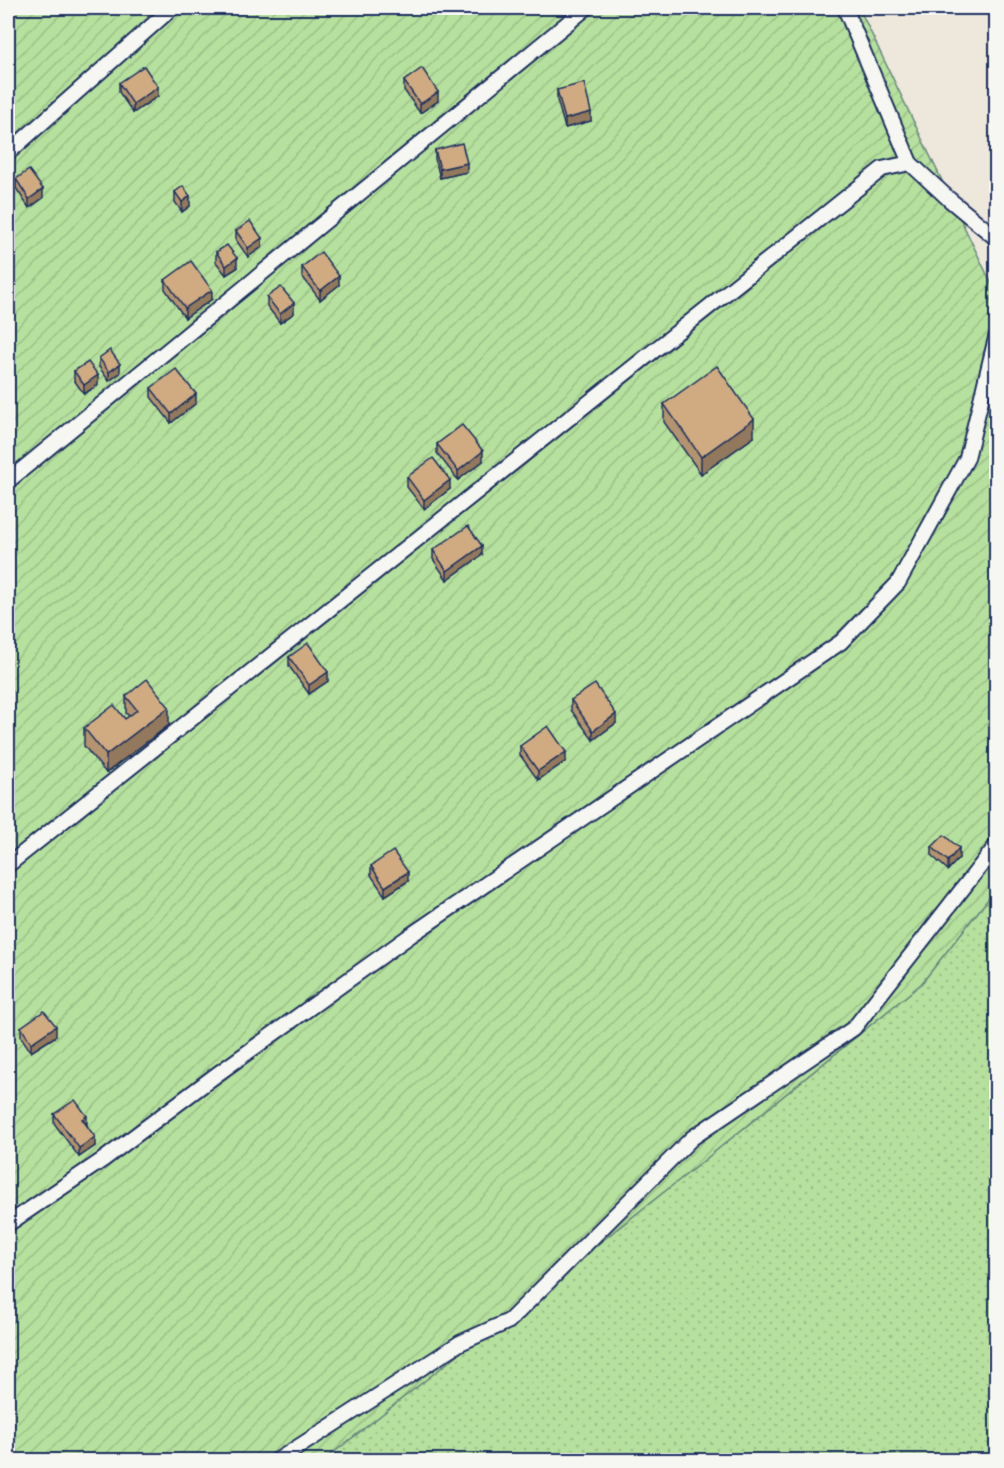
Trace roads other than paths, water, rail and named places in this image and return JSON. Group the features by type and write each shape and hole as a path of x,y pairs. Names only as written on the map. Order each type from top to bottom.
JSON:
{"lane":[{"path":"8,153 172,8"},
{"path":"8,481 586,8"},
{"path":"845,8 910,163 996,238"},
{"path":"8,865 882,170 910,163"},
{"path":"8,1224 104,1159 216,1075 411,935 841,642 898,583 967,458 996,338"},
{"path":"986,379 996,391"},
{"path":"278,1461 460,1343 509,1321 692,1138 854,1028 996,846"}]}
